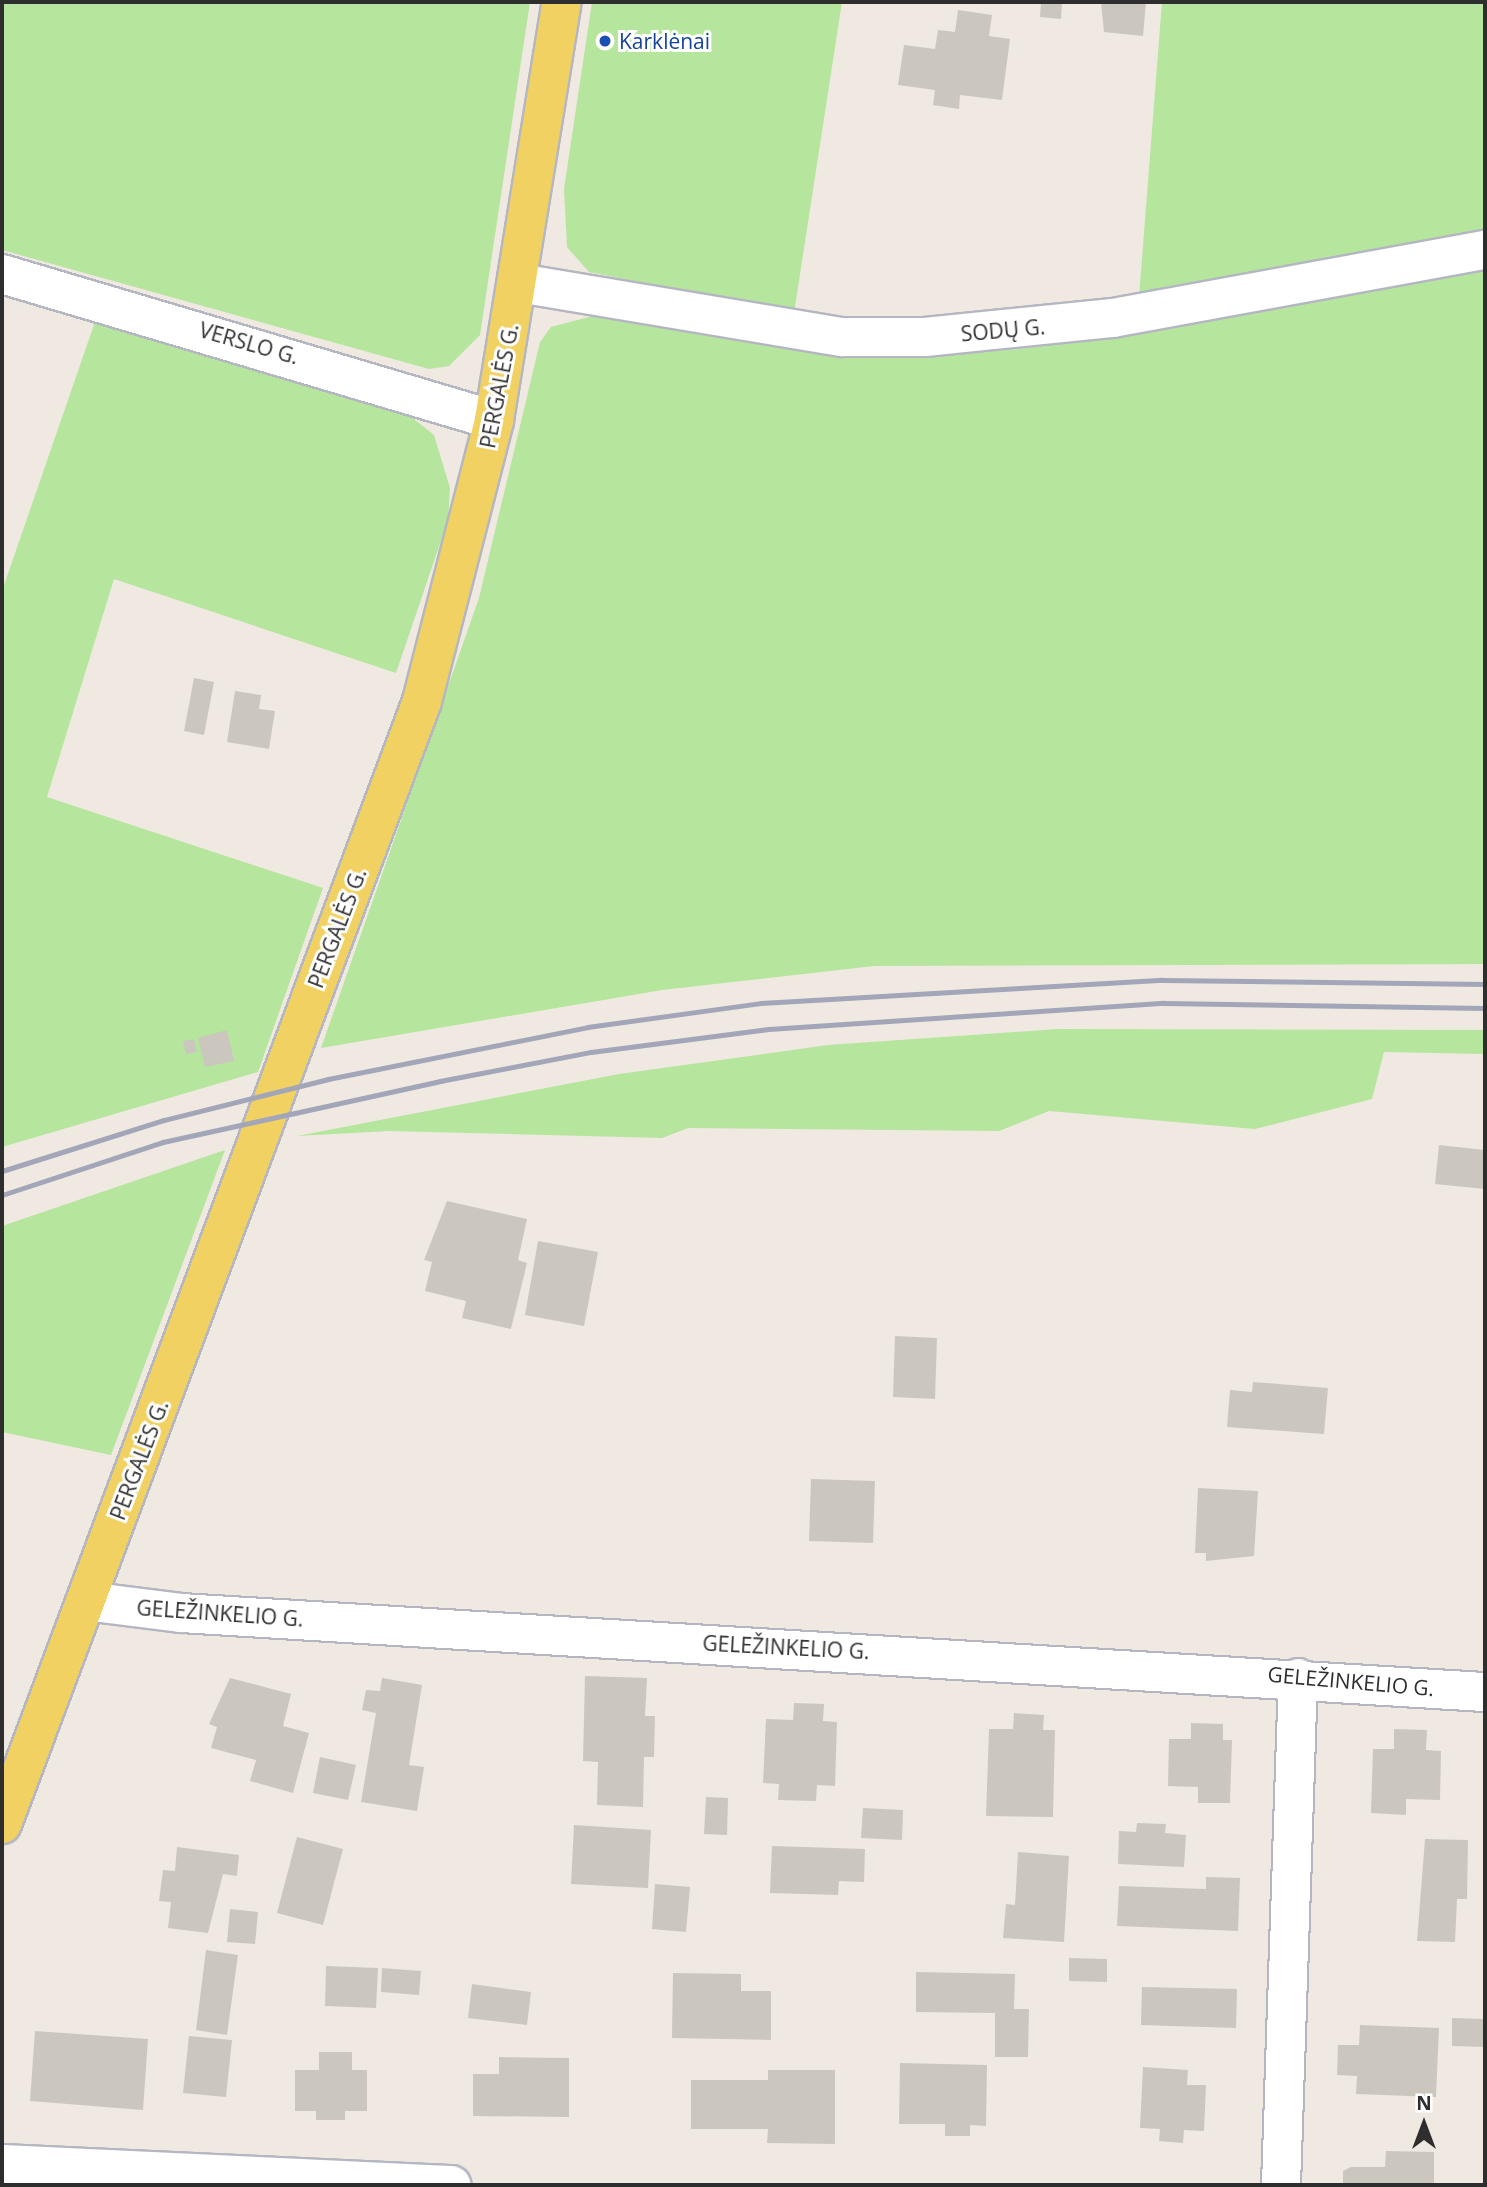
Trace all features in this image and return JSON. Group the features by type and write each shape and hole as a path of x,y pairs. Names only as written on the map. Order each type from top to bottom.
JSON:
{"main road":[{"name":"PERGALĖS G.","path":"2,1824 422,701 494,419 519,282 562,2"}],"street":[{"name":"SODŲ G.","path":"519,282 843,337 925,337 1114,318 1485,250"},
{"name":"VERSLO G.","path":"2,274 494,419"},
{"name":"GELEŽINKELIO G.","path":"86,1601 181,1613 1298,1678 1485,1692"},
{"path":"1280,2185 1298,1678"},
{"path":"2,2164 452,2185"}],"green space":[{"path":"2,2 530,2 480,335 449,366 429,369 2,250"},
{"path":"592,2 842,2 794,313 589,272 567,247 564,189"},
{"path":"1162,2 1485,2 1485,232 1139,297"},
{"path":"1485,267 1485,964 874,966 662,990 321,1048 479,598 540,342 551,327 604,313 871,354 939,355 1020,349"},
{"path":"98,313 395,404 434,435 450,488 448,520 396,673 114,579 47,797 323,888 258,1072 2,1147 2,591"},
{"path":"1058,1029 1485,1030 1485,1054 1384,1052 1372,1099 1255,1129 1049,1111 999,1131 688,1128 662,1138 389,1131 297,1136 619,1074 828,1045"},
{"path":"225,1150 111,1455 2,1432 2,1226"}],"building":[{"path":"1041,2 1062,2 1061,19 1040,17"},
{"path":"1101,2 1146,2 1143,36 1104,32"},
{"path":"958,10 992,15 989,36 1010,39 1002,100 960,95 959,109 933,105 935,90 898,85 904,45 935,49 938,30 955,32"},
{"path":"194,678 214,682 204,735 184,731"},
{"path":"235,691 261,695 259,709 275,711 269,749 227,742"},
{"path":"227,1030 234,1061 205,1067 198,1038"},
{"path":"194,1039 197,1052 186,1054 183,1041"},
{"path":"1439,1145 1485,1150 1485,1189 1435,1184"},
{"path":"447,1201 527,1219 518,1260 527,1263 511,1329 462,1318 466,1301 425,1291 432,1262 424,1260"},
{"path":"538,1241 598,1252 584,1326 525,1315"},
{"path":"895,1336 937,1338 935,1399 893,1397"},
{"path":"1253,1382 1328,1388 1324,1434 1227,1427 1230,1390 1252,1392"},
{"path":"811,1479 875,1481 873,1543 809,1541"},
{"path":"1198,1488 1258,1491 1254,1556 1206,1561 1206,1553 1195,1553"},
{"path":"585,1676 647,1678 645,1716 655,1716 654,1757 644,1757 643,1807 597,1805 598,1762 583,1761"},
{"path":"230,1678 291,1694 283,1726 309,1733 293,1793 250,1781 256,1760 211,1748 217,1727 209,1724"},
{"path":"382,1678 422,1685 409,1765 424,1767 417,1811 361,1802 376,1713 362,1710 366,1690 380,1691"},
{"path":"794,1703 824,1704 823,1721 837,1722 835,1786 817,1785 816,1801 778,1800 779,1784 763,1783 766,1719 793,1720"},
{"path":"1014,1713 1044,1715 1043,1730 1055,1730 1053,1817 986,1816 989,1729 1013,1729"},
{"path":"1191,1723 1223,1724 1223,1740 1232,1740 1230,1803 1198,1803 1198,1787 1168,1786 1169,1739 1191,1739"},
{"path":"1394,1729 1427,1730 1426,1750 1441,1751 1440,1800 1406,1799 1406,1815 1371,1813 1373,1749 1394,1749"},
{"path":"320,1757 356,1765 348,1800 313,1793"},
{"path":"706,1797 728,1798 727,1835 704,1834"},
{"path":"863,1808 903,1810 902,1840 861,1838"},
{"path":"1137,1823 1166,1824 1165,1833 1186,1835 1184,1867 1118,1864 1119,1831 1136,1832"},
{"path":"574,1825 651,1830 648,1888 571,1884"},
{"path":"297,1837 343,1849 323,1925 277,1913"},
{"path":"1425,1839 1468,1840 1467,1899 1457,1899 1455,1942 1417,1941"},
{"path":"772,1846 865,1849 864,1882 839,1881 838,1895 770,1893"},
{"path":"177,1847 239,1855 237,1876 223,1874 208,1933 168,1928 171,1902 159,1901 163,1870 175,1871"},
{"path":"1018,1852 1069,1856 1064,1942 1003,1938 1006,1904 1015,1905"},
{"path":"1206,1877 1240,1878 1238,1931 1117,1926 1119,1886 1206,1889"},
{"path":"655,1884 690,1887 686,1932 652,1929"},
{"path":"230,1909 258,1912 255,1944 227,1942"},
{"path":"206,1950 238,1955 227,2035 196,2030"},
{"path":"1069,1958 1107,1959 1107,1982 1069,1981"},
{"path":"326,1966 378,1968 376,2008 325,2006"},
{"path":"382,1968 421,1971 419,1995 381,1992"},
{"path":"916,1972 1015,1974 1014,2009 1029,2009 1028,2057 995,2057 995,2013 916,2012"},
{"path":"673,1973 741,1974 741,1991 771,1991 771,2040 672,2038"},
{"path":"472,1984 531,1992 527,2025 468,2018"},
{"path":"1142,1987 1237,1989 1236,2028 1141,2025"},
{"path":"1452,2018 1485,2019 1485,2047 1452,2046"},
{"path":"1360,2025 1439,2028 1436,2097 1356,2094 1357,2076 1337,2075 1338,2045 1359,2045"},
{"path":"35,2031 148,2039 143,2110 30,2101"},
{"path":"189,2036 232,2040 226,2097 183,2093"},
{"path":"319,2052 352,2052 352,2070 367,2070 367,2111 345,2111 345,2120 316,2120 316,2111 295,2111 295,2070 319,2070"},
{"path":"499,2057 569,2058 569,2117 473,2116 473,2074 499,2074"},
{"path":"900,2063 987,2065 986,2126 970,2125 970,2136 945,2136 945,2124 899,2124"},
{"path":"1143,2067 1188,2070 1187,2085 1206,2085 1204,2131 1184,2130 1183,2143 1159,2141 1160,2129 1140,2128"},
{"path":"768,2070 835,2070 835,2144 767,2143 768,2129 691,2129 691,2080 768,2080"},
{"path":"1386,2151 1434,2152 1434,2185 1343,2185 1343,2171 1351,2167 1385,2167"}],"railway":[{"path":"2,1171 164,1120 328,1079 588,1027 761,1003 1162,980 1485,984"},
{"path":"2,1195 163,1142 440,1081 591,1052 769,1029 1164,1003 1485,1008"}],"place":[{"name":"Karklėnai","path":"605,41"}]}
